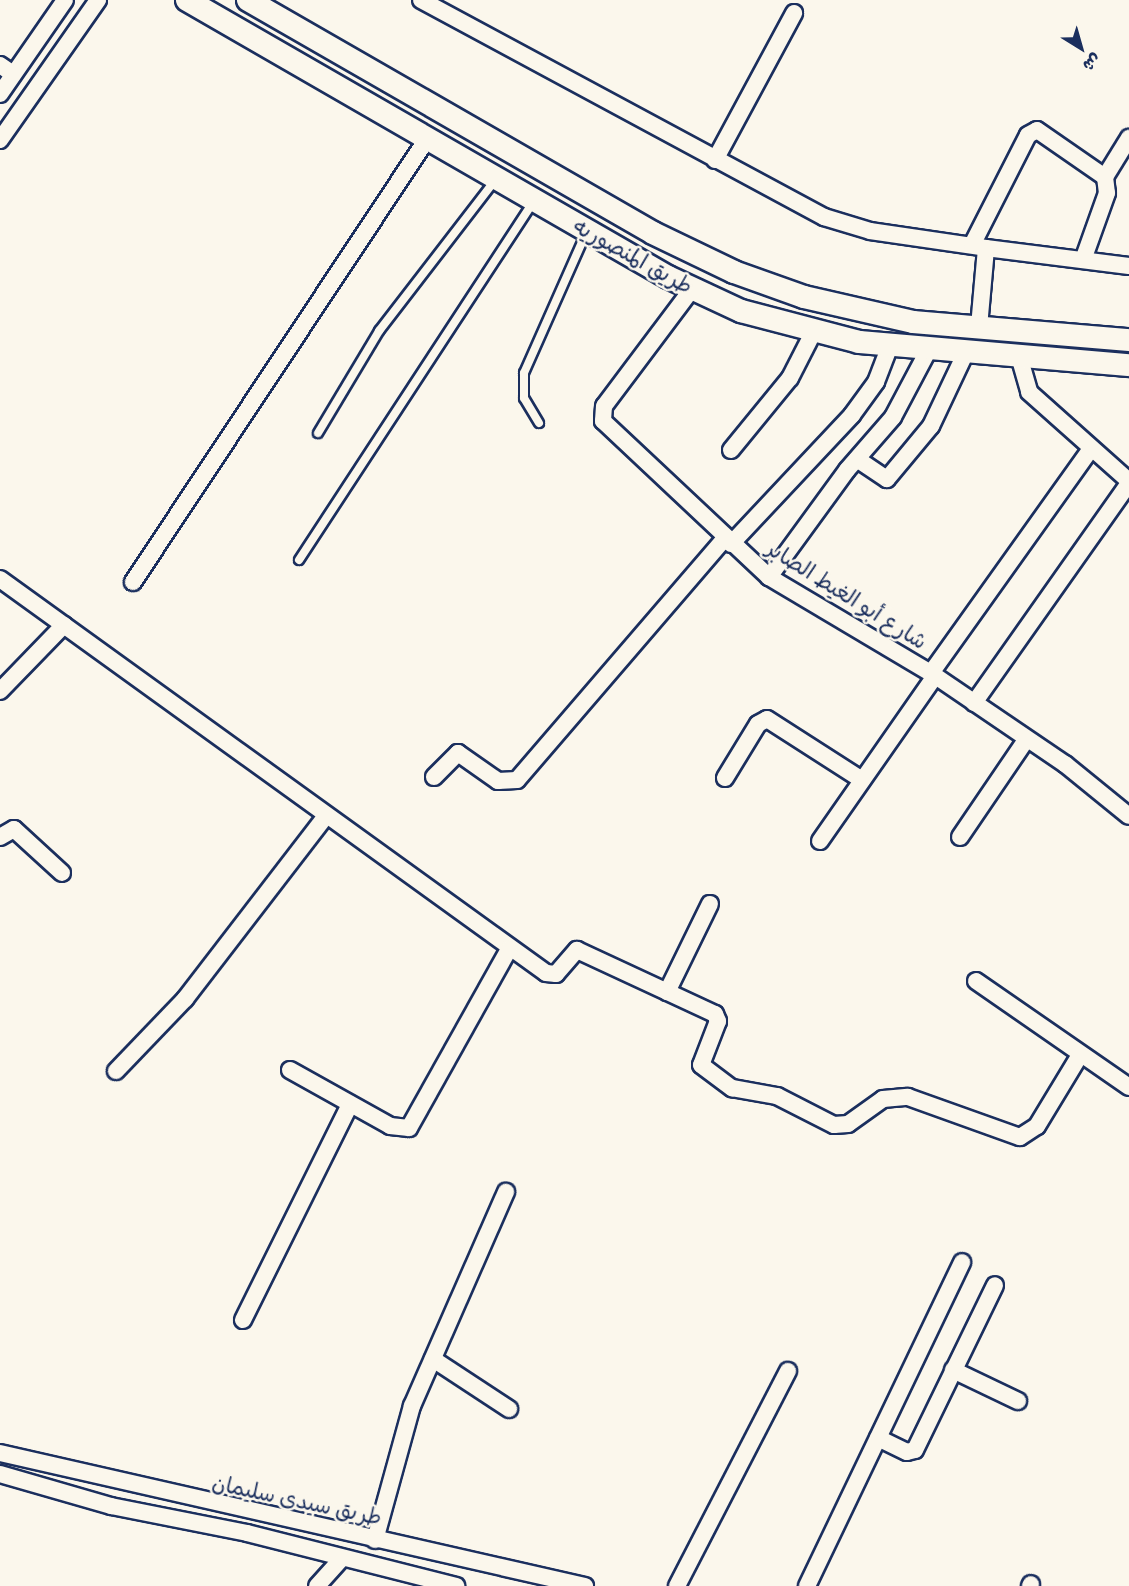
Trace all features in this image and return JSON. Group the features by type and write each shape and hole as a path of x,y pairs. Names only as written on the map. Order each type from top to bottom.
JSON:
{"main road":[{"name":"طريق المنصوريه","path":"187,0 534,201 692,289 813,333 929,349 1129,365"},
{"name":"طريق المنصوريه","path":"248,0 653,233 734,272 804,297 913,322 980,321 1129,340"},
{"path":"638,259 653,233"}],"street":[{"path":"0,94 7,70 65,0"},
{"path":"0,140 98,0"},
{"path":"426,2 824,217 870,231 1129,266"},
{"path":"715,160 794,13"},
{"path":"980,321 983,277 979,246 1032,132 1046,134 1106,177"},
{"path":"1083,260 1107,193 1106,177 1129,138"},
{"path":"132,582 427,139"},
{"name":"شارع أبو الغيط الصابر","path":"692,289 601,416 728,541 769,577 933,675 1129,816"},
{"path":"731,450 790,378 813,333"},
{"path":"434,777 458,753 498,781 517,780 728,541 852,415 876,382 890,345"},
{"path":"769,577 857,459 893,417 929,349"},
{"path":"857,459 887,479 931,426 966,352"},
{"path":"974,703 1129,482 1029,392 1018,356"},
{"path":"820,841 1091,449"},
{"path":"0,579 509,949 551,975 577,950 717,1017 701,1059 706,1073 739,1090 777,1096 834,1125 848,1124 895,1096 1020,1137 1037,1126 1080,1055"},
{"path":"0,691 64,625"},
{"path":"725,778 758,724 767,719 862,780"},
{"path":"960,837 1026,740"},
{"path":"116,1071 185,999 325,816"},
{"path":"0,837 14,830 62,873"},
{"path":"668,992 710,904"},
{"path":"290,1070 390,1126 409,1128 509,949"},
{"path":"976,981 1129,1087"},
{"path":"243,1320 350,1104"},
{"path":"375,1540 412,1406 506,1192"},
{"path":"807,1586 962,1262"},
{"path":"878,1438 913,1452 995,1285"},
{"path":"434,1359 509,1409"},
{"path":"954,1370 1018,1401"},
{"path":"677,1586 788,1371"},
{"name":"طريق سيدى سليمان","path":"0,1453 585,1586"},
{"name":"طريق سيدى سليمان","path":"0,1474 111,1506 456,1586"},
{"path":"317,1586 342,1558"}],"lane":[{"path":"318,433 379,331 496,179"},
{"path":"299,560 534,201"},
{"path":"539,423 524,398 524,373 587,230"}]}
